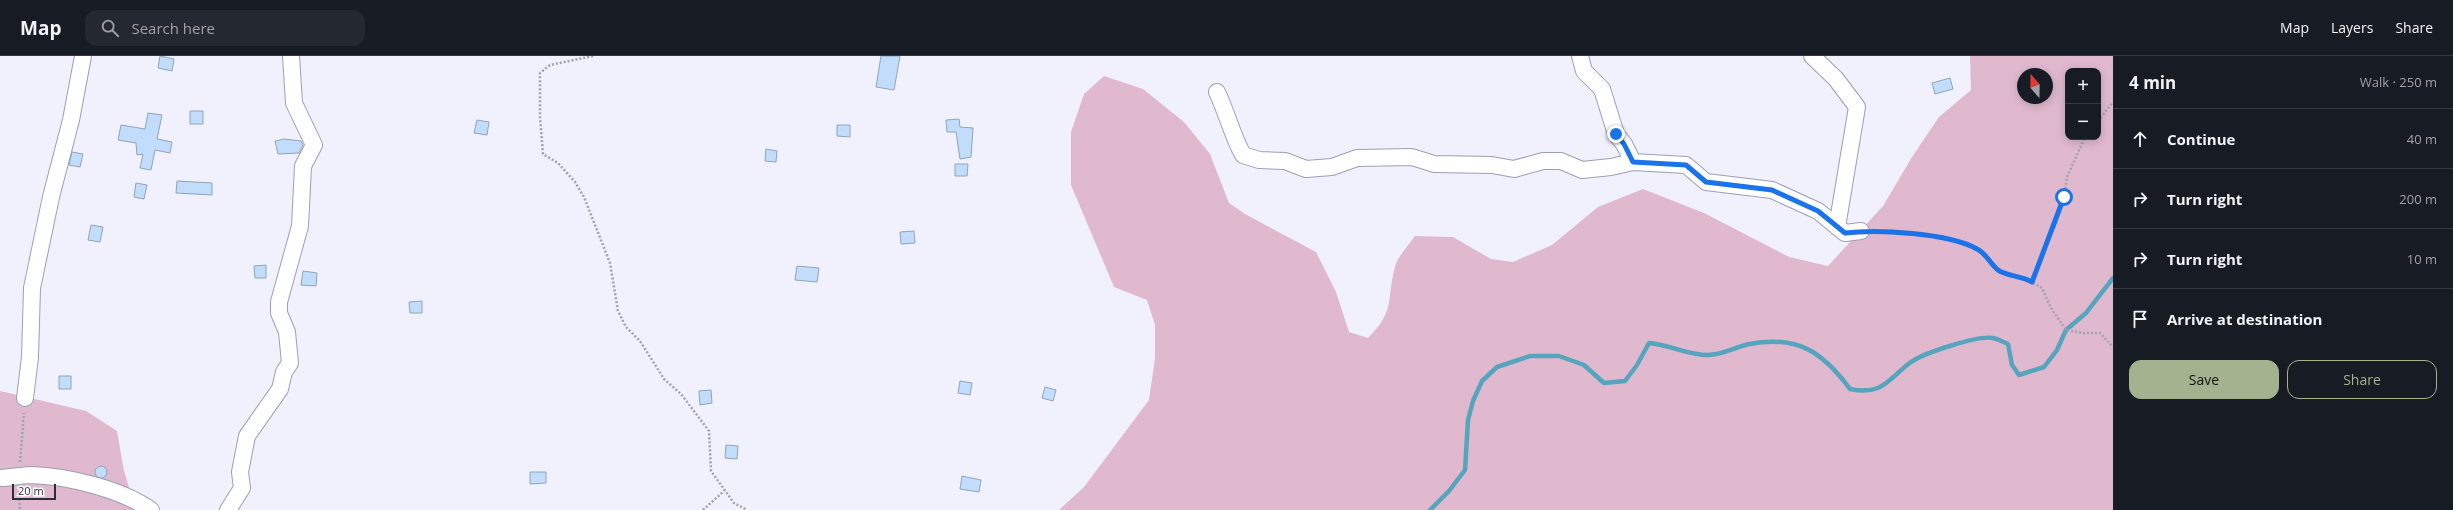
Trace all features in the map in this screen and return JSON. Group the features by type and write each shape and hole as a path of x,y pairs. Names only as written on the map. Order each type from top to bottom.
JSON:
{"street":[{"path":"25,398 30,357 32,288 48,211 71,120 83,56"},
{"path":"228,510 242,488 240,472 247,436 280,389 284,372 290,363 287,332 279,313 279,302 300,226 303,166 314,145 294,104 291,56"},
{"path":"1580,56 1584,71 1602,89 1616,134 1624,144 1633,162"},
{"path":"1812,56 1836,79 1856,107 1837,227"},
{"path":"1217,92 1229,118 1235,139 1243,155 1259,160 1285,161 1306,169 1332,167 1357,158 1412,157 1434,164 1492,165 1514,168 1543,161 1561,161 1582,170 1611,167 1633,162 1686,165 1706,182 1772,190 1818,211 1845,233 1861,231"},
{"path":"0,478 30,475 66,479 115,493 151,510"}],"path":[{"path":"592,56 550,65 540,73 540,117 543,154 558,163 575,182 584,197 610,263 618,311 626,327 640,341 664,379 681,394 708,431 711,471 734,503 747,510"},
{"path":"2101,117 2113,102"},
{"path":"2032,282 2047,241 2058,217 2064,197 2067,177 2083,140"},
{"path":"1861,231 1936,236 1978,249 1999,272 2023,277 2042,288 2051,308 2066,330 2083,333 2100,333 2113,347"},
{"path":"20,510 19,476 25,398"},
{"path":"703,510 724,491"}],"shaded area":[{"path":"1970,56 2113,56 2113,510 1059,510 1084,487 1149,400 1155,358 1155,325 1147,300 1114,287 1071,185 1071,132 1084,94 1104,76 1143,89 1184,122 1210,154 1229,203 1245,214 1316,252 1336,292 1349,332 1368,338 1383,320 1389,304 1392,278 1396,263 1415,236 1453,237 1491,259 1513,262 1552,245 1598,207 1643,189 1704,213 1789,257 1828,266 1883,206 1912,157 1939,117 1971,90"},
{"path":"0,391 86,411 117,431 124,471 136,510 0,510"}],"building":[{"path":"160,56 174,59 172,71 158,68"},
{"path":"881,56 900,56 894,90 876,87"},
{"path":"1950,78 1953,89 1935,94 1932,83"},
{"path":"190,111 203,111 203,124 190,124"},
{"path":"148,113 162,115 157,139 172,142 170,153 155,150 151,170 140,168 143,154 137,155 136,143 118,140 121,125 145,129"},
{"path":"959,119 960,127 973,128 971,157 960,159 956,132 947,132 946,120"},
{"path":"477,120 489,122 487,135 474,133"},
{"path":"837,125 850,125 850,137 837,136"},
{"path":"284,139 301,141 303,145 299,153 278,154 275,141"},
{"path":"766,149 777,151 776,162 765,161"},
{"path":"72,152 83,154 80,167 69,165"},
{"path":"955,164 968,164 967,176 955,176"},
{"path":"177,181 212,183 212,195 176,193"},
{"path":"136,183 147,185 144,199 134,197"},
{"path":"91,225 103,227 100,242 88,240"},
{"path":"914,231 915,243 901,244 900,232"},
{"path":"266,265 266,278 255,278 254,266"},
{"path":"797,266 819,268 817,282 795,280"},
{"path":"303,271 317,273 316,286 301,285"},
{"path":"422,301 422,313 410,313 409,302"},
{"path":"59,376 71,376 71,389 59,389"},
{"path":"960,381 972,383 970,395 958,393"},
{"path":"1045,387 1056,390 1053,401 1042,398"},
{"path":"711,390 712,403 700,405 699,391"},
{"path":"726,445 738,446 737,459 725,458"},
{"path":"99,466 103,466 107,472 103,478 99,478 95,474 95,470"},
{"path":"530,472 546,472 546,483 530,484"},
{"path":"962,476 981,480 979,492 960,489"}],"waterway":[{"path":"1430,510 1449,491 1465,470 1468,420 1473,401 1482,381 1497,367 1530,356 1559,356 1584,365 1604,383 1625,381 1637,365 1649,343 1700,355 1713,355 1749,344 1781,342 1795,344 1807,349 1829,365 1850,389 1861,391 1878,388 1911,362 1927,354 1976,339 1995,338 2008,344 2012,365 2019,375 2044,367 2057,350 2066,330 2086,313 2113,278"}],"route":[{"path":"1616,134 1624,144 1633,162 1686,165 1706,182 1772,190 1818,211 1845,233 1861,231 1936,236 1978,249 1999,272 2023,277 2032,282 2041,262 2047,241 2056,224 2064,197"}]}
